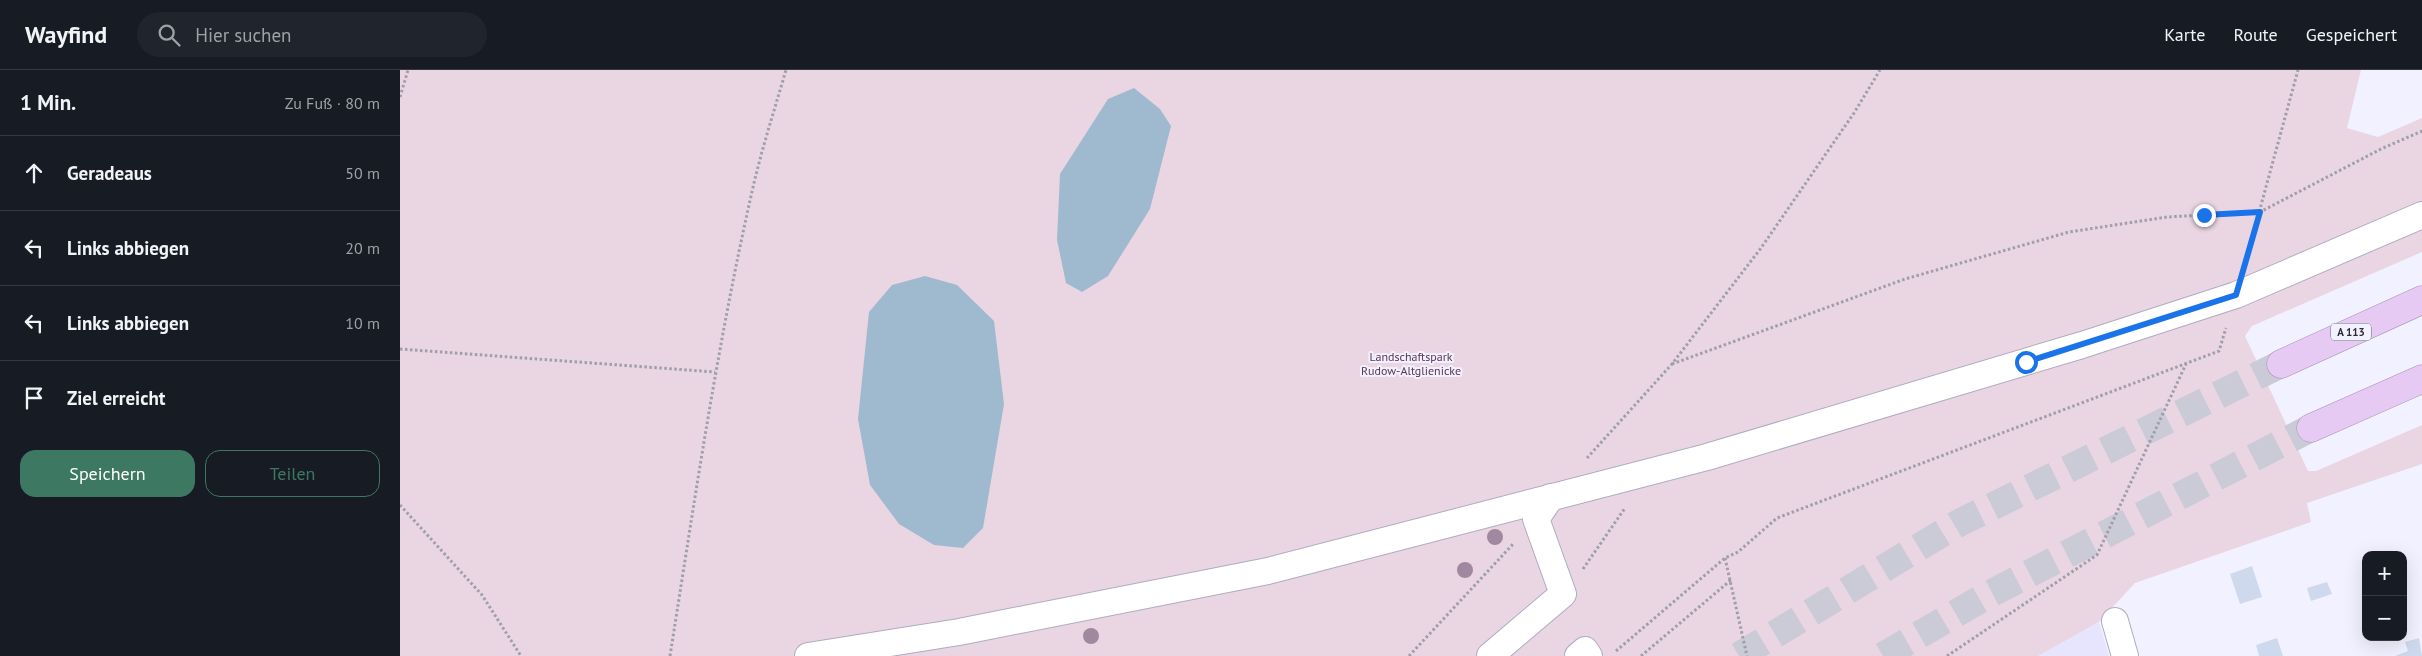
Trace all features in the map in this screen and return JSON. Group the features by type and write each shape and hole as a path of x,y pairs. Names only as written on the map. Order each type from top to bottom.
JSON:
{"highway":[{"name":"A 113","path":"2281,364 2422,300"},
{"path":"2311,428 2422,379"}],"street":[{"path":"808,656 959,632 1185,589 1268,571 1649,472 2082,346 2236,295 2422,215"},
{"path":"1490,656 1563,594 1536,519 1551,497"},
{"path":"2115,621 2125,656"},
{"path":"1578,656 1585,650 1589,656"},
{"path":"1564,656 1569,651 1572,656"}],"path":[{"path":"400,97 408,70"},
{"path":"670,656 716,372 755,181 786,70"},
{"path":"1585,460 1672,364 1761,248 1854,113 1880,70"},
{"path":"2236,295 2298,70"},
{"path":"1672,364 1905,279 2070,232 2167,216 2260,212 2381,149 2422,131"},
{"path":"1610,656 1725,558 1738,552 1777,518 2219,351 2228,321"},
{"path":"400,349 716,372"},
{"path":"1948,656 2097,555 2186,364"},
{"path":"1563,594 1577,578 1649,472"},
{"path":"400,505 482,595 521,656"},
{"path":"1409,656 1536,519"},
{"path":"1725,558 1747,656"},
{"path":"1641,656 1731,580"}],"shaded area":[{"path":"1134,88 1160,109 1171,126 1150,209 1108,276 1082,292 1066,283 1057,240 1060,174 1108,99"},
{"path":"925,276 957,285 994,321 1004,404 983,528 963,548 934,545 899,524 870,485 858,419 869,312 892,285"},
{"path":"2099,622 2109,656 2038,656"}],"green space":[{"name":"Landschaftspark Rudow-Altglienicke","path":"400,70 2361,70 2347,128 2378,137 2422,118 2422,252 2252,326 2245,336 2308,471 2316,471 2422,425 2422,464 2307,503 2311,522 2135,583 2099,622 2038,656 400,656"}],"building":[{"path":"2252,566 2262,597 2240,604 2230,574"},
{"path":"2327,582 2332,594 2311,601 2307,588"},
{"path":"2277,638 2283,656 2259,656 2256,645"},
{"path":"2419,638 2422,656 2395,656 2408,651 2405,642"}],"tunnel":[{"path":"1739,656 1959,523 2281,364"},
{"path":"1883,656 1986,596 2311,428"}],"route":[{"path":"2026,362 2082,346 2236,295 2260,212 2204,215"}]}
